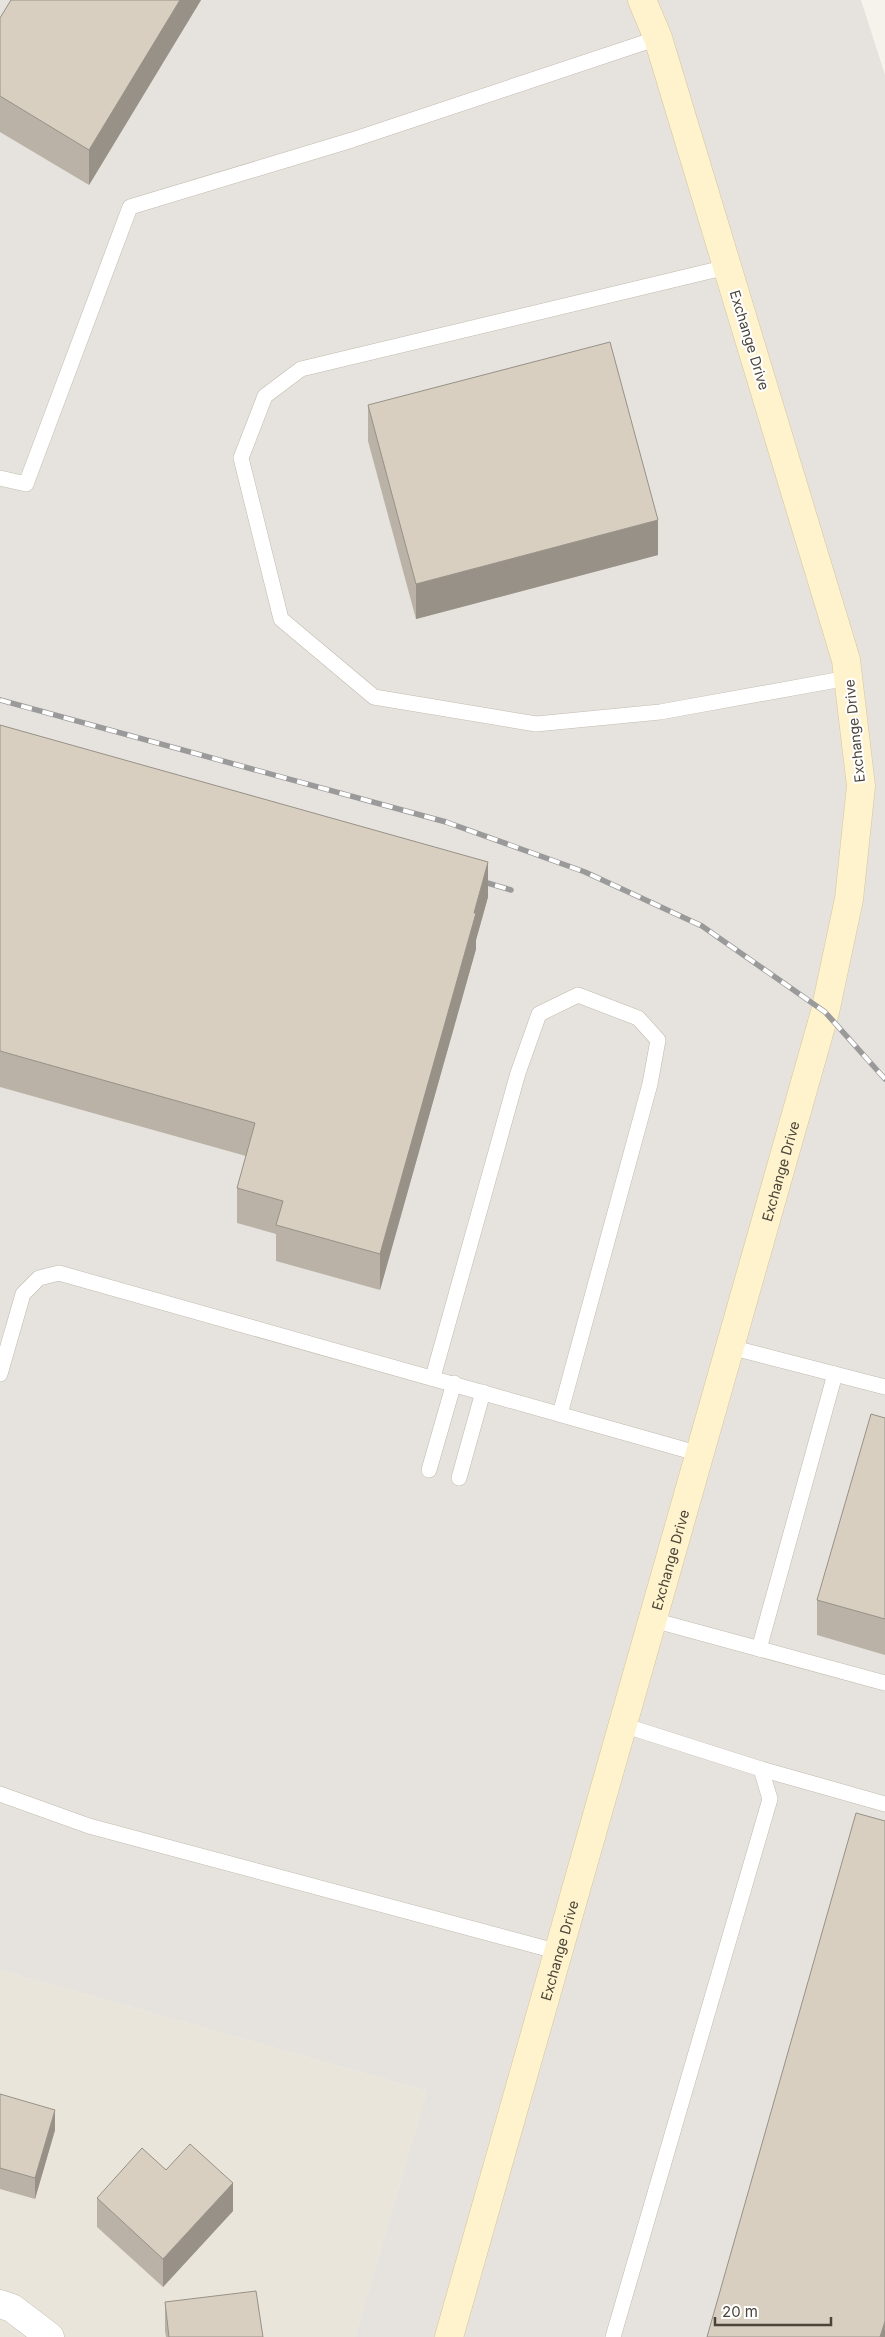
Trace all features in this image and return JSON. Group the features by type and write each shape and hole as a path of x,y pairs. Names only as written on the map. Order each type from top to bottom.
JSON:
{"street":[{"name":"Exchange Drive","path":"450,2337 825,1012 849,899 861,786 846,660 658,38 642,0"},
{"path":"0,2304 12,2308 50,2337"}],"lane":[{"path":"0,478 26,484 130,207 352,140 658,38"},
{"path":"727,267 301,369 265,396 241,458 281,619 374,698 536,724 660,712 848,678"},
{"path":"433,1377 518,1073 539,1014 578,995 638,1018 658,1040 650,1084 560,1414"},
{"path":"0,1374 23,1294 40,1278 59,1273 433,1377 700,1454"},
{"path":"730,1347 885,1387"},
{"path":"760,1649 835,1374"},
{"path":"429,1470 454,1383"},
{"path":"459,1478 483,1392"},
{"path":"653,1620 885,1684"},
{"path":"622,1725 760,1769 885,1804"},
{"path":"614,2337 770,1800 760,1769"},
{"path":"0,1794 89,1826 559,1952"}],"shaded area":[{"path":"0,0 861,0 885,75 885,2337 355,2337 427,2091 0,1970"},
{"path":"0,1970 427,2091 355,2337 0,2337"}],"building":[{"path":"11,0 180,0 89,150 0,96 0,18"},
{"path":"610,342 658,520 416,584 368,405"},
{"path":"0,725 488,862 474,913 476,913 380,1254 276,1225 283,1201 237,1188 255,1123 0,1051"},
{"path":"871,1414 885,1418 885,1619 817,1600"},
{"path":"856,1813 885,1821 885,2321 880,2337 707,2337"},
{"path":"0,2094 55,2110 35,2178 0,2168"},
{"path":"190,2144 233,2183 163,2259 97,2198 142,2148 166,2170"},
{"path":"256,2291 263,2337 169,2337 165,2302"}],"railway":[{"path":"0,700 446,822 585,872 702,926 825,1012 885,1079"},
{"path":"474,879 511,890"}]}
